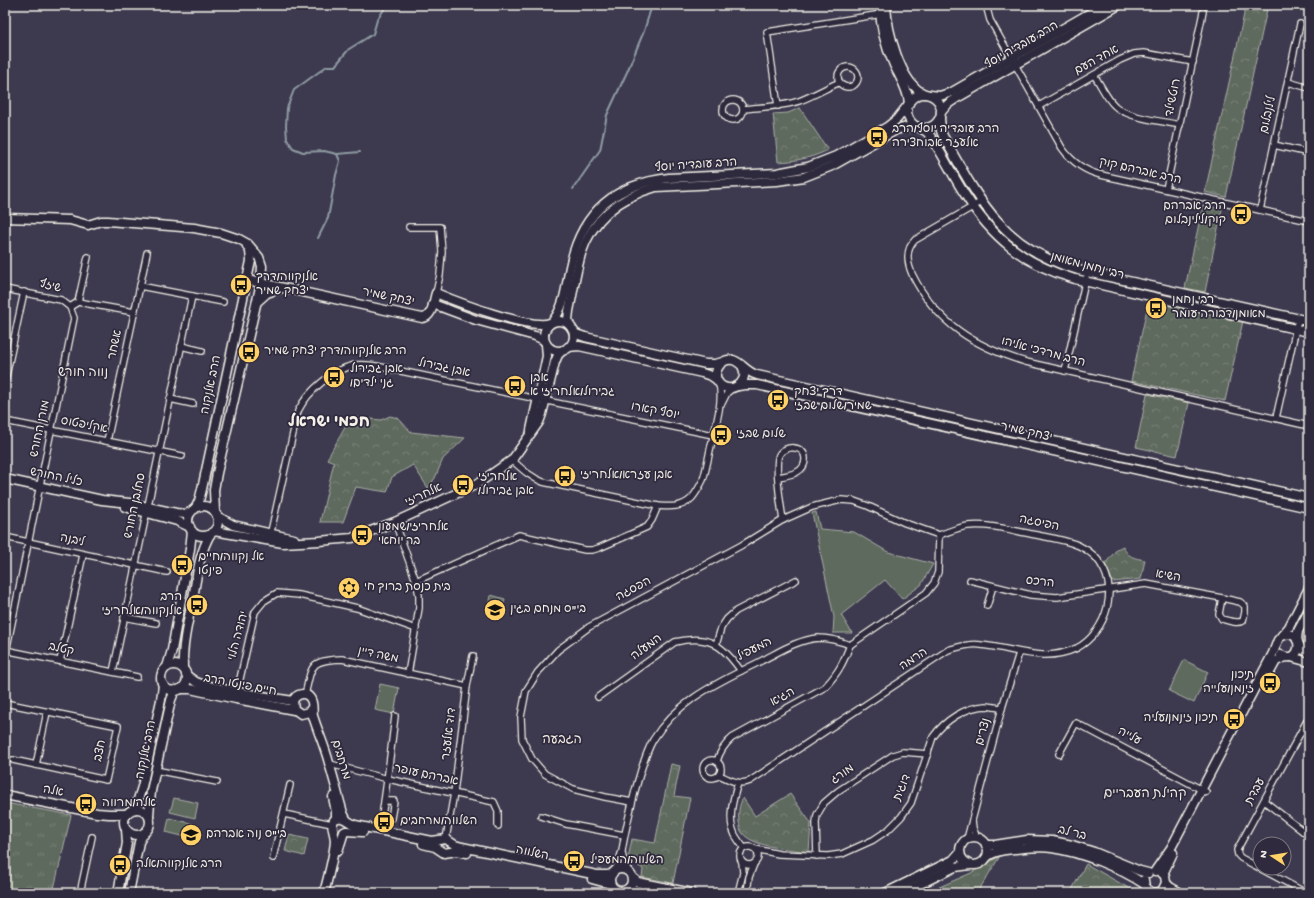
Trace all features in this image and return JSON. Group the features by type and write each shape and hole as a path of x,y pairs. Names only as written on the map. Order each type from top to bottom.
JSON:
{"street":[{"path":"880,5 884,11 891,40 901,64 912,84 919,91 934,98 939,103 940,115 937,122 925,129 913,125 907,112 909,104 916,96 927,95"},
{"name":"הרב אברהם קוק","path":"986,5 990,20 1065,152 1080,166 1095,173 1309,221"},
{"name":"הרב עובדיה יוסף","path":"940,115 945,107 954,99 1104,5"},
{"name":"הרב עובדיה יוסף","path":"927,95 940,96 952,92 1119,5"},
{"path":"778,106 767,32 884,11"},
{"path":"884,11 885,42 905,87 909,104"},
{"name":"רוטשילד","path":"1166,189 1194,62 1203,12"},
{"name":"לילנבלום","path":"1260,210 1300,24"},
{"name":"אחד העם","path":"1039,106 1124,58 1137,54 1151,54 1194,62"},
{"path":"1094,75 1111,102 1122,111 1131,115 1180,125"},
{"path":"743,109 778,106 804,99 840,82"},
{"path":"1288,82 1309,88"},
{"name":"הרב עובדיה יוסף","path":"551,323 561,309 574,251 579,237 594,214 615,195 634,186 654,180 783,172 808,167 836,156 886,127 897,119 909,104"},
{"name":"רבי נחמן מאומן","path":"940,115 941,131 943,136 981,202 1001,226 1022,244 1033,251 1055,262 1087,272 1309,321"},
{"name":"הרב עובדיה יוסף","path":"571,327 569,311 581,253 593,229 605,214 620,202 631,196 656,188 670,186 777,181 804,177 832,166 896,130 907,127 919,128"},
{"name":"רבי נחמן מאומן","path":"919,128 932,138 973,207 994,233 1016,252 1051,272 1309,332"},
{"path":"1274,145 1309,153"},
{"name":"הרב מרדכי אליהו","path":"981,202 912,242 909,248 909,266 925,297 940,314 968,338 1010,357 1065,371 1309,426"},
{"path":"5,218 70,220 88,225 108,221 194,228 221,233 239,239 248,244 259,257 262,266 261,283"},
{"path":"409,227 440,227 442,252 440,275 433,304 476,320 535,336 542,339 553,350 579,346 702,372 711,376 725,388 736,387"},
{"path":"239,239 250,251 251,261 247,280 283,287"},
{"name":"אשחר","path":"107,441 147,253"},
{"path":"88,257 78,302 134,312"},
{"path":"1065,371 1087,272"},
{"name":"הרב אלנקוה","path":"193,511 199,501 202,489 247,280"},
{"name":"הרב אלנקוה","path":"216,514 214,490 217,473 261,283"},
{"path":"140,286 223,302"},
{"path":"256,303 267,293 283,287"},
{"name":"יצחק שמיר","path":"283,287 422,318 425,318 429,314 433,304"},
{"name":"שיזף","path":"5,289 61,300 70,307 78,302"},
{"path":"5,381 24,292"},
{"path":"436,293 481,310 532,324 543,325 562,321 571,327 576,334 584,337 706,364 715,364 733,360 742,366 744,370 744,377 741,383 727,393 718,415"},
{"name":"סחלבן החורש","path":"113,672 192,296"},
{"name":"מורן החורש","path":"5,657 74,322 74,314 70,307"},
{"path":"1276,418 1298,319"},
{"path":"545,343 544,333 547,326 551,323"},
{"path":"566,349 573,339 571,327"},
{"name":"אלחריזי","path":"216,514 233,525 283,543 352,538 395,522 477,484 512,460 538,422 547,356 545,343"},
{"path":"181,346 202,351"},
{"name":"אלחריזי","path":"542,400 554,362 558,355 566,349"},
{"path":"512,460 527,474 543,482 658,506 670,507 682,505 691,498 699,488 704,478 721,397 716,371 723,362"},
{"name":"אבן גבירול","path":"269,538 298,411 302,403 315,388 340,371 355,365 376,366 542,400"},
{"name":"יצחק שמיר","path":"742,366 757,375 1309,498"},
{"name":"יצחק שמיר","path":"736,387 745,385 757,386 1309,508"},
{"path":"170,399 193,404"},
{"name":"יוסף קארו","path":"542,400 714,435"},
{"name":"אקליפטוס","path":"5,421 159,452"},
{"path":"778,476 799,472 804,465 805,457 803,451 798,448 791,447 784,449 779,454 777,465 778,476 783,520"},
{"path":"159,452 182,456"},
{"name":"כליל החורש","path":"5,479 147,510 178,513 193,511"},
{"name":"הפסגה","path":"632,802 573,789 545,774 532,759 522,739 521,717 526,692 538,672 558,650 589,627 742,545 783,520 812,507 841,500 854,501 905,523 939,535"},
{"path":"416,581 519,535 585,550 599,548 647,526 652,520 658,506"},
{"path":"205,507 216,514 217,525 206,543 200,561 185,638 185,684 177,690 168,689 163,685 161,675 167,667 172,650 192,540 191,529 188,521 193,511 205,507"},
{"name":"כליל החורש","path":"147,510 177,521 191,529"},
{"path":"395,522 416,581 419,595 419,608 408,674"},
{"name":"הפיסגה","path":"939,535 967,526 983,525 1074,543 1090,551 1100,561 1107,575 1110,588"},
{"path":"191,529 200,536 206,536 213,532"},
{"name":"אלחריזי","path":"213,532 269,538"},
{"path":"850,644 926,593 934,583 938,572 939,535"},
{"name":"ליבנה","path":"5,537 135,565"},
{"path":"60,661 83,555"},
{"path":"135,565 167,572"},
{"path":"716,645 727,618 736,611 796,580"},
{"name":"הרכס","path":"970,580 1031,594 1057,597 1110,588"},
{"name":"השיא","path":"1110,588 1146,584 1222,598 1240,602 1245,606 1246,612 1243,621 1239,623 1222,619 1220,614 1222,598"},
{"path":"987,606 993,586"},
{"name":"הרמה","path":"738,783 744,784 750,781 948,650 964,645 980,644 1019,653 1048,655 1077,648 1087,641 1098,628 1105,615 1109,600 1110,588"},
{"path":"1181,893 1166,883 1163,874 1277,645 1278,640 1289,627 1309,588"},
{"name":"יהודה הלוי","path":"237,692 255,612 264,601 277,593 299,595 357,608 416,629"},
{"path":"1166,883 1164,888 1159,893 1149,891 1144,888 1145,877 1152,872 1166,856 1204,791 1273,665 1279,659 1296,653 1298,632 1309,611"},
{"path":"124,617 156,623"},
{"path":"1282,636 1290,635 1298,642 1302,650 1309,653"},
{"name":"המעפיל","path":"613,872 618,864 642,766 652,742 663,724 677,710 694,697 796,643 818,638 850,644"},
{"name":"המעלה","path":"598,697 675,642 688,639 699,639 716,645 732,658 741,671"},
{"name":"הגיא","path":"717,761 720,752 732,738 825,687 836,675 844,662 850,644"},
{"path":"1277,645 1278,652 1288,657 1309,662"},
{"name":"קטלב","path":"6,650 113,672"},
{"name":"נצרים","path":"967,840 1002,708 1019,653"},
{"name":"דוד אלעזר","path":"446,841 454,793 467,686 473,656"},
{"name":"משה דיין","path":"305,694 311,669 318,663 327,660 342,660 467,686"},
{"path":"167,667 177,665 185,672"},
{"path":"113,672 137,677"},
{"name":"חיים פינטו הרב","path":"185,672 196,682 204,685 293,701"},
{"name":"הרב אלנקוה","path":"135,809 142,787 163,685"},
{"name":"חיים פינטו הרב","path":"177,690 190,688 236,699 294,710"},
{"name":"הרב אלנקוה","path":"149,815 149,799 155,770 171,700 177,690"},
{"path":"305,694 310,698 312,707 309,712 304,714 298,713 294,710 293,701 296,696 305,694"},
{"name":"חצב","path":"5,703 118,726 106,780 13,760"},
{"name":"דוגית","path":"756,862 768,854 828,856 842,854 866,845 888,830 901,817 911,803 933,737 940,728 958,714 973,708 987,706 1002,708"},
{"name":"מרחבים","path":"312,707 314,718 330,764 346,820"},
{"path":"36,765 46,712"},
{"name":"מרחבים","path":"304,714 309,719 324,764 336,812 334,824 335,843 324,893"},
{"path":"384,801 395,716"},
{"name":"עבדת","path":"1307,893 1241,858 1238,855 1238,847 1309,717"},
{"name":"עלייה","path":"1059,754 1076,723 1204,791"},
{"name":"מורג","path":"817,856 817,815 824,803 838,791 893,755 903,752 928,754"},
{"path":"719,775 721,767 717,761 712,759 706,761 703,766 703,771 706,776 711,778 719,775 738,783 733,802 732,825 735,835 744,848"},
{"name":"אברהם עופר","path":"330,764 388,779 494,802 498,811 498,826"},
{"path":"155,770 217,782"},
{"path":"273,858 290,785"},
{"name":"אלה","path":"5,795 97,813 108,816 125,826"},
{"path":"1264,801 1309,836"},
{"path":"118,893 127,843 124,820 126,814 135,809 143,810 149,815 150,825 139,842 129,893"},
{"name":"אלה","path":"97,813 126,814"},
{"path":"284,814 334,824 339,833 359,831 428,845 435,847 439,850 444,853 448,852 452,847 446,841 438,846 439,850"},
{"path":"541,816 566,824 624,835"},
{"path":"330,893 340,845 348,824 342,817 334,824"},
{"name":"נצרים","path":"972,817 973,828 977,838"},
{"name":"השלווה","path":"346,820 355,825 432,841 446,841 462,847 597,875 604,876 613,872"},
{"path":"125,826 130,833 134,835 144,833"},
{"path":"80,893 92,837"},
{"path":"885,893 953,860 960,852 962,843 970,838 983,840 988,852 986,858 981,864 955,867 902,893"},
{"name":"בר לב","path":"986,845 1027,840 1052,841 1094,852 1140,871 1152,872"},
{"path":"744,848 750,847 755,849 758,854 749,877 747,893"},
{"name":"המעפיל","path":"622,848 624,862 630,875"},
{"path":"738,893 743,873 741,853 744,848"},
{"name":"בר לב","path":"986,858 991,854 1010,849 1051,848 1091,859 1130,875 1144,888"},
{"name":"דוגית","path":"755,849 779,854"},
{"name":"השלווה","path":"448,852 461,852 602,881 611,888"},
{"path":"960,852 964,861 970,865"},
{"path":"742,862 748,865 756,862"},
{"path":"654,893 635,890 623,892 611,888 610,881 613,872 623,869 638,882 692,893"},
{"path":"1152,872 1163,874"},
{"path":"623,892 631,885 630,875"},
{"path":"1307,893 1309,889"}],"green space":[{"path":"1246,5 1268,5 1226,197 1205,192"},
{"path":"800,108 828,150 804,159 778,162 773,114 788,113"},
{"path":"1203,205 1222,209 1205,292 1185,288"},
{"path":"1149,300 1243,321 1225,401 1131,381"},
{"path":"1147,394 1189,403 1177,456 1136,447"},
{"path":"390,416 398,418 411,432 465,438 443,459 435,478 428,488 413,465 392,477 387,492 356,487 343,522 320,522 334,462 327,459 351,417 381,420"},
{"path":"816,512 820,529 854,532 888,552 933,564 921,585 902,599 885,580 841,615 852,633 833,633 834,617 812,513"},
{"path":"1123,546 1129,555 1137,559 1145,560 1141,579 1113,582 1105,564 1117,549"},
{"path":"491,595 505,599 501,616 487,613"},
{"path":"1184,660 1208,672 1194,703 1169,691"},
{"path":"380,684 399,688 394,714 375,710"},
{"path":"671,764 680,766 674,796 690,798 673,883 642,877 643,869 628,859 632,839 655,843"},
{"path":"790,794 811,823 809,852 772,847 753,841 746,837 741,831 739,822 739,812 743,798 755,816"},
{"path":"174,798 198,803 195,818 170,812"},
{"path":"5,803 71,815 53,893 30,893 5,888"},
{"path":"169,818 194,824 190,838 166,832"},
{"path":"289,835 308,839 304,856 285,851"},
{"path":"1000,856 977,893 926,893 971,873"},
{"path":"1086,864 1134,891 1132,893 1070,893"}],"waterway":[{"path":"318,238 328,218 340,161 337,154 324,151 303,152 293,148 287,139 287,108 294,90 327,66 335,66 349,49 373,34 377,20 387,5"},
{"path":"573,189 600,150 607,115 644,31 652,5"},
{"path":"337,154 360,152"}],"place":[{"name":"הרב עובדיה יוסף/הרב אלעזר אבוחצירה","path":"877,137"},
{"name":"הרב אברהם קוק/לילינבלום","path":"1241,214"},
{"name":"אלנקווה/דרך יצחק שמיר","path":"241,285"},
{"name":"רבי נחמן מאומן/דבורה עומר","path":"1156,308"},
{"name":"הרב אלנקווה/דרך יצחק שמיר","path":"249,352"},
{"name":"אבן גבירול /גני ילדים","path":"334,377"},
{"name":"אבן גבירול/אלחריזי א","path":"515,386"},
{"name":"דרך יצחק שמיר/שלום שבזי","path":"778,400"},
{"name":"שלום שבזי","path":"721,435"},
{"name":"אבן עזרא/אלחריזי","path":"565,476"},
{"name":"אלחריזי /אבן גבירול","path":"463,485"},
{"name":"אלחריזי/שמעון בר יוחאי","path":"362,535"},
{"name":"אל נקווה/חיים פינטו","path":"182,565"},
{"name":"בית כנסת ברוך חי","path":"349,588"},
{"name":"הרב אלנקווה/אלחריזי","path":"197,605"},
{"name":"בי\"ס מנחם בגין","path":"495,610"},
{"name":"תיכון זינמן/עלייה","path":"1270,683"},
{"name":"תיכון זינמן/עליה","path":"1234,719"},
{"name":"אלה/מרווה","path":"86,804"},
{"name":"השלווה/מרחבים","path":"384,822"},
{"name":"בי\"ס נוה אברהם","path":"191,835"},
{"name":"השלווה/המעפיל","path":"574,861"},
{"name":"הרב אלנקווה/אלה","path":"120,865"}],"district":[{"name":"נווה חורש","path":"83,373"},
{"name":"חכמי ישראל","path":"329,423"},
{"name":"הגבעה","path":"562,740"},
{"name":"קהילת העבריים","path":"1145,794"}]}
